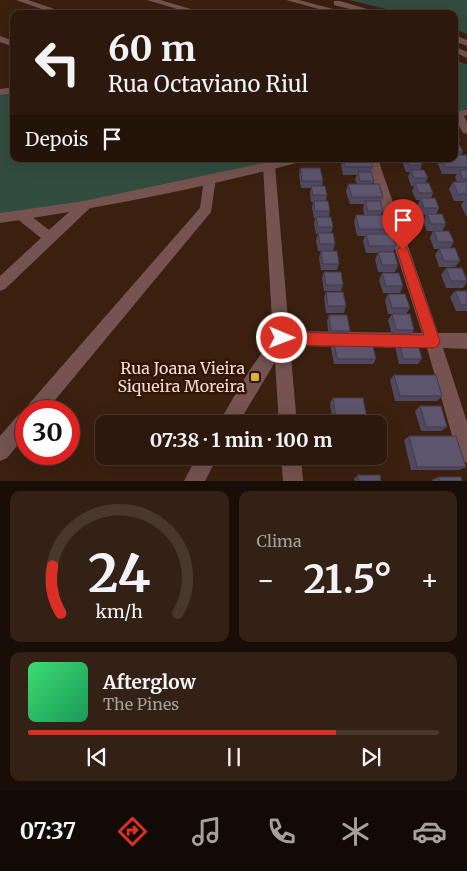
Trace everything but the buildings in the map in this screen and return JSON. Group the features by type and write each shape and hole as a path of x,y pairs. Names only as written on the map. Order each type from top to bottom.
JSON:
{"street":[{"path":"20,0 52,10"},
{"path":"151,0 189,10"},
{"path":"290,0 330,10"},
{"path":"326,0 365,10"},
{"path":"460,114 467,131"},
{"path":"0,218 84,206 284,162"},
{"path":"373,162 433,341 467,452"},
{"path":"269,166 287,415"},
{"path":"43,400 206,209 210,178"},
{"path":"0,285 84,206"},
{"path":"21,215 50,238"},
{"path":"282,338 467,341"},
{"path":"232,415 255,377 282,338"},
{"path":"0,452 15,434"},
{"path":"194,481 203,465"},
{"path":"291,465 292,481"}],"green space":[{"path":"349,0 467,0 467,34 458,31 458,10 390,10"},
{"path":"458,61 467,65 467,108 458,113"},
{"path":"10,90 10,162 279,162 88,202 0,214 0,91"}],"place":[{"name":"Rua Joana Vieira Siqueira Moreira","path":"255,377"}],"route":[{"path":"282,338 433,341 403,250"}]}
